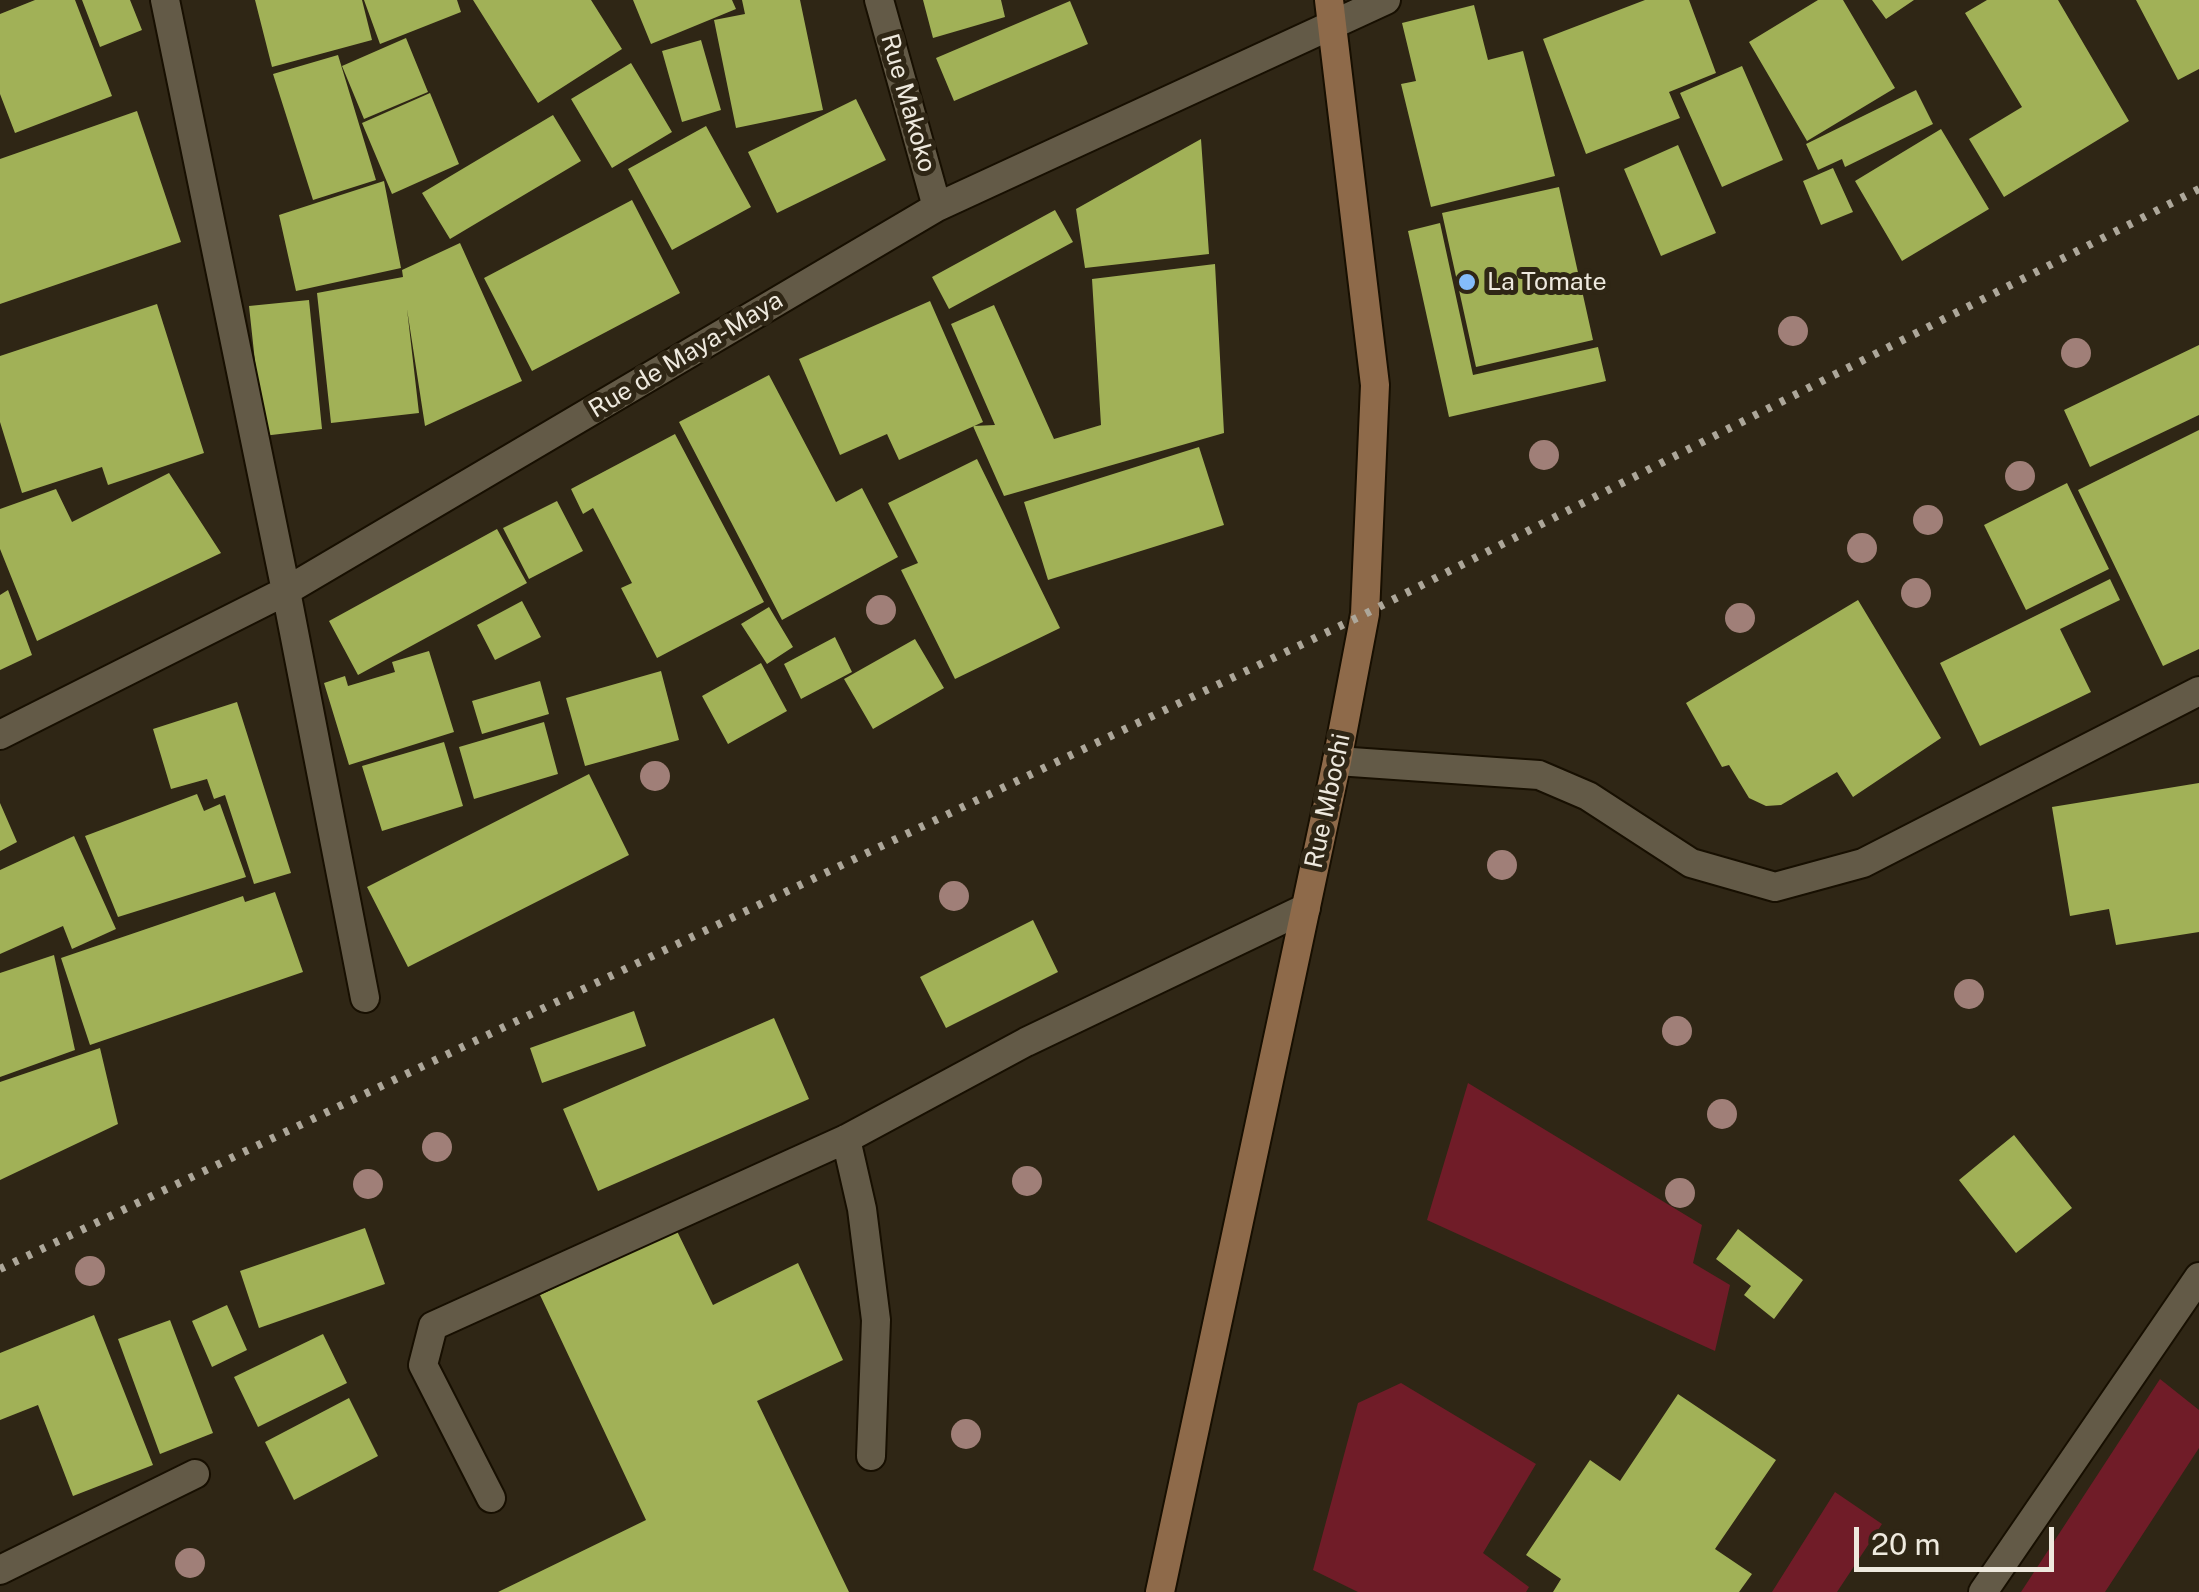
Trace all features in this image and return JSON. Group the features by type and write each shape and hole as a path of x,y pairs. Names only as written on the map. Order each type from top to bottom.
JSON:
{"main road":[{"name":"Rue Mbochi","path":"1160,1592 1366,614 1375,385 1331,12"}],"street":[{"path":"165,0 365,998"},
{"name":"Rue Makoko","path":"879,0 936,206"},
{"name":"Rue de Maya-Maya","path":"0,735 286,591 936,206 1331,12 1386,0"},
{"path":"1337,761 1539,774 1588,796 1692,863 1775,886 1863,863 2199,691"},
{"path":"492,1498 423,1365 433,1326 846,1139 1026,1042 1306,908"},
{"path":"846,1139 862,1209 876,1320 870,1456"},
{"path":"1983,1592 2199,1276"},
{"path":"0,1570 195,1474"}],"shaded area":[{"path":"1468,1083 1702,1225 1693,1263 1730,1285 1715,1351 1427,1220"},
{"path":"2160,1379 2199,1410 2199,1448 2105,1592 2021,1592"},
{"path":"1401,1383 1536,1464 1483,1553 1529,1587 1526,1592 1358,1592 1313,1570 1358,1403"},
{"path":"1835,1492 1882,1524 1837,1592 1772,1592"}],"building":[{"path":"35,0 75,0 112,96 15,133 0,94 0,14"},
{"path":"82,0 130,0 142,30 100,47"},
{"path":"255,0 362,0 372,40 272,67"},
{"path":"364,0 457,0 461,12 380,44"},
{"path":"473,0 591,0 622,49 538,103"},
{"path":"633,0 732,0 736,9 651,44"},
{"path":"742,0 800,0 823,110 736,128 714,20 745,14"},
{"path":"923,0 1001,0 1005,17 933,38"},
{"path":"1645,0 1689,0 1716,73 1669,92 1680,118 1586,154 1543,39"},
{"path":"1818,0 1843,0 1895,88 1807,141 1749,42"},
{"path":"1872,0 1914,0 1886,19"},
{"path":"1987,0 2058,0 2129,121 2004,197 1969,139 2022,107 1965,13"},
{"path":"2136,0 2199,0 2199,69 2178,80"},
{"path":"1070,1 1088,44 954,101 936,58"},
{"path":"1474,5 1488,60 1523,51 1555,176 1431,207 1401,84 1416,81 1402,23"},
{"path":"406,38 428,92 364,119 342,66"},
{"path":"701,40 721,110 682,122 662,51"},
{"path":"338,55 376,180 313,200 273,74"},
{"path":"631,63 672,132 612,168 571,99"},
{"path":"1742,66 1783,160 1722,187 1680,93"},
{"path":"1916,90 1933,124 1845,167 1842,159 1818,170 1806,144"},
{"path":"430,93 459,164 392,194 362,123"},
{"path":"856,99 886,160 777,213 748,152"},
{"path":"137,111 181,242 0,304 0,159"},
{"path":"553,115 581,161 450,239 422,193"},
{"path":"706,126 751,207 672,250 628,169"},
{"path":"1941,129 1989,209 1902,261 1855,181"},
{"path":"1201,139 1209,254 1085,268 1076,209"},
{"path":"1678,145 1716,233 1661,256 1624,169"},
{"path":"1833,168 1853,212 1821,225 1803,181"},
{"path":"384,181 401,268 296,291 279,215"},
{"path":"1559,187 1593,340 1476,367 1442,213"},
{"path":"632,200 680,293 532,371 484,278"},
{"path":"1055,210 1073,242 949,309 932,277"},
{"path":"1440,223 1473,375 1598,347 1606,381 1449,417 1408,231"},
{"path":"460,243 522,381 425,426 407,309 419,413 331,423 317,293 403,277 402,270"},
{"path":"1215,264 1224,433 1004,496 973,426 995,425 951,324 994,305 1054,439 1101,425 1092,279"},
{"path":"309,300 322,429 263,436 249,306"},
{"path":"930,301 983,422 899,460 887,434 840,455 799,359"},
{"path":"157,304 204,453 108,485 102,467 22,493 0,422 0,356"},
{"path":"2199,345 2199,415 2090,467 2064,410"},
{"path":"769,375 836,502 862,488 898,557 782,620 679,422"},
{"path":"2199,430 2199,649 2163,666 2078,490"},
{"path":"675,434 764,602 657,658 621,588 632,583 593,508 583,514 571,489"},
{"path":"1199,447 1224,525 1048,580 1024,502"},
{"path":"977,459 1060,628 955,679 901,570 918,563 888,503"},
{"path":"169,473 221,553 37,641 0,549 0,509 56,489 72,522"},
{"path":"2067,483 2109,569 2026,610 1984,525"},
{"path":"557,501 583,551 529,579 503,528"},
{"path":"497,529 527,583 358,675 329,621"},
{"path":"2110,579 2120,600 2060,629 2091,692 1980,746 1940,663"},
{"path":"8,590 32,655 0,670 0,595"},
{"path":"1858,600 1941,738 1853,797 1837,772 1781,805 1766,806 1749,798 1729,765 1722,767 1686,703"},
{"path":"522,601 541,637 495,660 477,625"},
{"path":"769,607 793,647 767,664 741,624"},
{"path":"835,637 852,672 801,699 784,664"},
{"path":"915,639 944,688 873,729 844,679"},
{"path":"429,651 454,732 349,765 324,683 345,676 348,686 395,672 392,662"},
{"path":"761,663 787,711 728,744 702,696"},
{"path":"661,671 679,740 585,766 566,698"},
{"path":"540,681 549,714 482,734 472,701"},
{"path":"237,702 291,873 254,884 225,795 214,799 207,779 171,789 153,729"},
{"path":"544,722 558,774 474,799 459,747"},
{"path":"444,742 463,806 382,831 362,766"},
{"path":"589,774 629,855 408,967 367,887"},
{"path":"2199,783 2199,932 2116,945 2109,909 2070,916 2052,807"},
{"path":"197,794 204,811 220,804 246,877 118,917 85,836"},
{"path":"0,803 17,842 0,851"},
{"path":"74,836 116,929 72,949 63,926 0,954 0,870"},
{"path":"275,892 303,972 90,1045 61,958 243,896 245,902"},
{"path":"1033,920 1058,972 946,1028 920,977"},
{"path":"54,955 75,1050 0,1077 0,973"},
{"path":"634,1011 646,1046 542,1083 530,1048"},
{"path":"774,1018 809,1099 598,1191 563,1109"},
{"path":"100,1048 118,1124 0,1180 0,1082"},
{"path":"2014,1135 2072,1208 2016,1253 1959,1180"},
{"path":"365,1228 385,1284 259,1328 240,1271"},
{"path":"676,1229 713,1305 798,1263 843,1360 757,1401 849,1592 498,1592 646,1520 540,1295"},
{"path":"1738,1229 1803,1280 1774,1319 1744,1295 1751,1286 1716,1259"},
{"path":"227,1305 247,1350 212,1367 192,1321"},
{"path":"94,1315 153,1465 73,1496 38,1405 0,1420 0,1353"},
{"path":"170,1320 213,1433 160,1454 118,1339"},
{"path":"323,1334 347,1383 258,1427 234,1377"},
{"path":"1678,1394 1776,1460 1715,1549 1752,1574 1739,1592 1553,1592 1561,1579 1526,1555 1590,1460 1620,1481"},
{"path":"349,1398 378,1456 294,1500 265,1442"}],"railway":[{"path":"0,1269 1365,614 2199,189"}],"place":[{"name":"La Tomate","path":"1467,282"}]}
